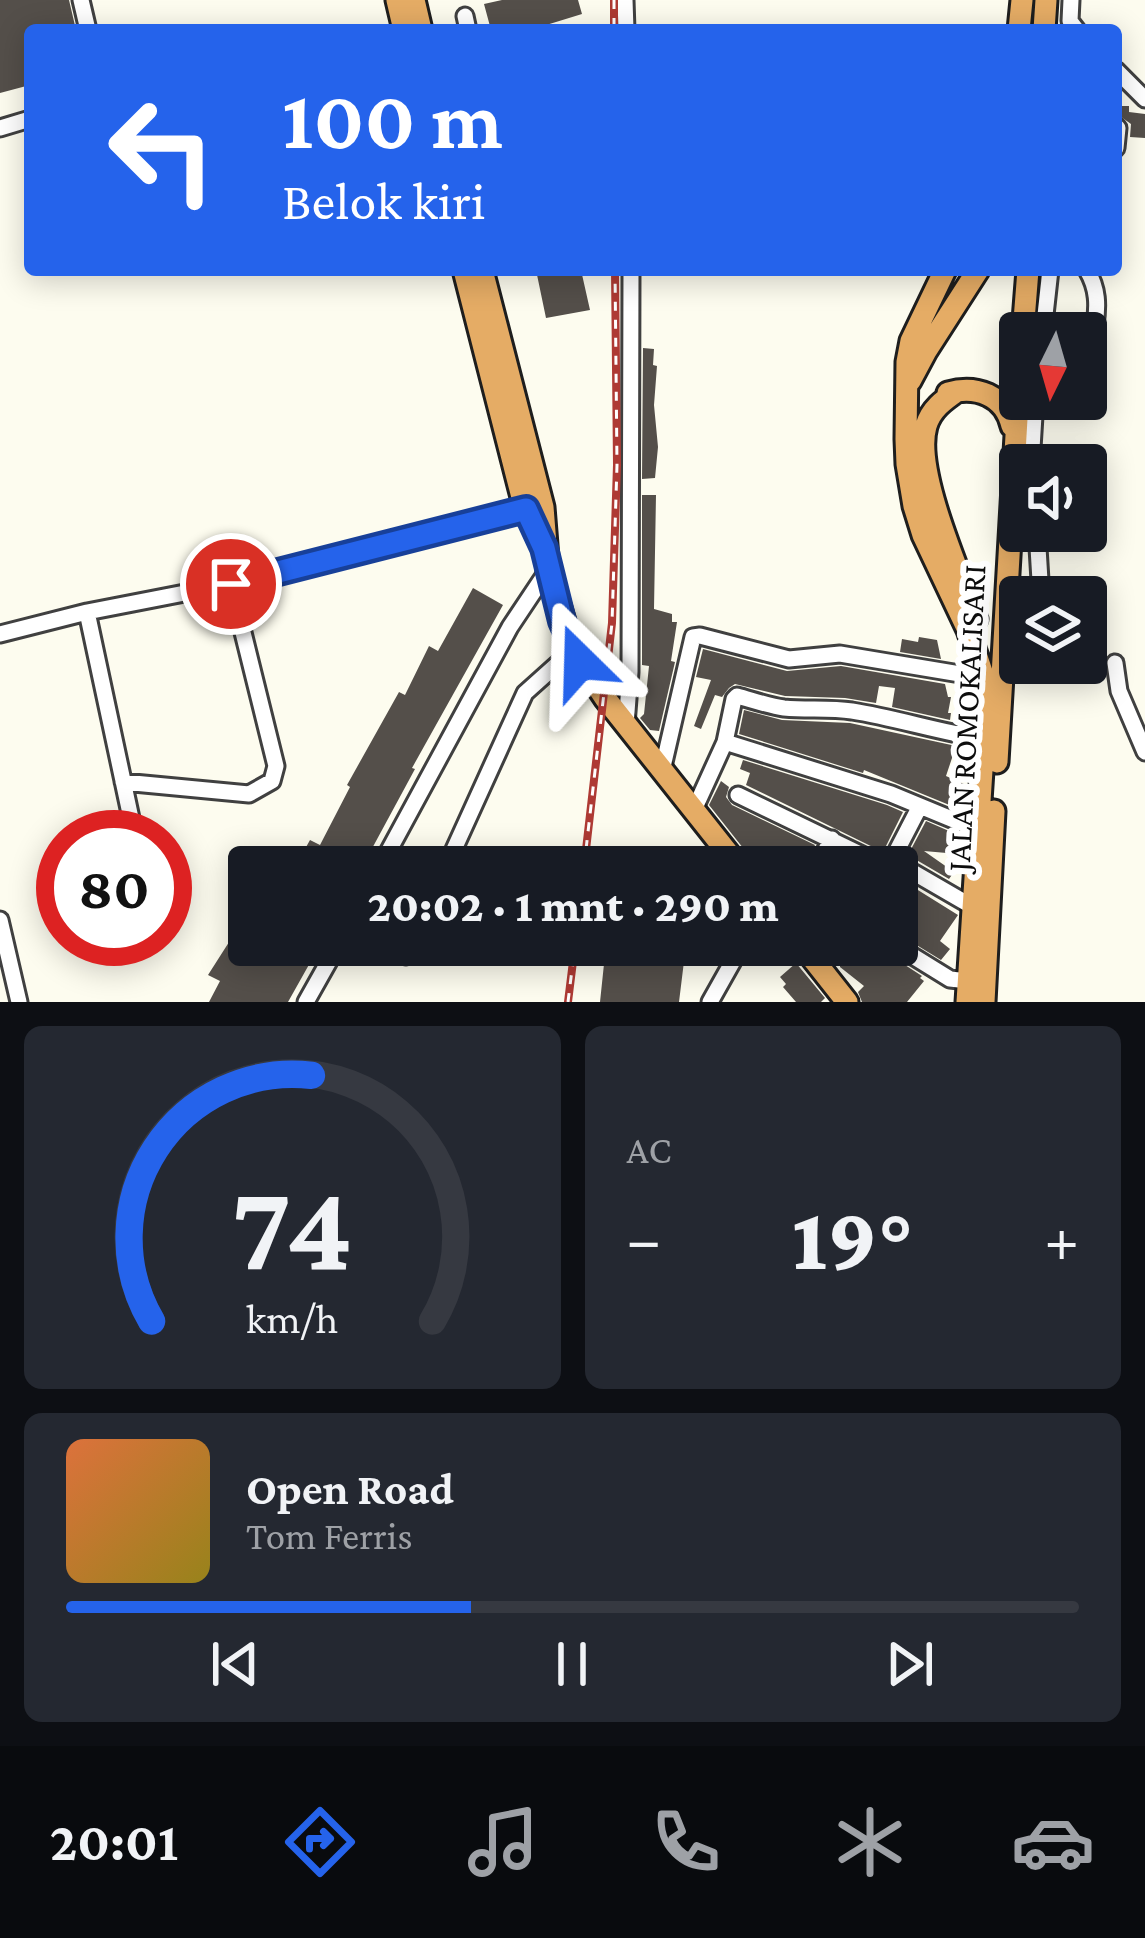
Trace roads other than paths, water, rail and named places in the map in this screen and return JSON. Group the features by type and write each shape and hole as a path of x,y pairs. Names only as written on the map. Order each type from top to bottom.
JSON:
{"highway":[{"path":"466,276 534,508"},
{"path":"483,276 546,559 573,650 722,846"},
{"name":"JALAN ROMOKALISARI","path":"942,276 911,341 906,439 923,536 968,631 984,678 968,992"},
{"path":"907,387 974,276"},
{"path":"1025,312 1028,276"},
{"path":"906,439 929,404 943,395 972,389 1003,405 1014,439"},
{"path":"957,391 930,416 924,454 929,485 980,630 984,678"},
{"name":"JALAN ROMOKALISARI","path":"984,1002 1016,420"},
{"path":"819,968 847,1002"}],"street":[{"path":"1122,76 1145,99"},
{"path":"626,725 631,276"},
{"path":"1045,312 1049,276"},
{"path":"1091,276 1097,312"},
{"path":"0,634 231,584 534,508"},
{"path":"391,846 546,559"},
{"path":"123,782 249,794 272,782 276,766 231,584"},
{"path":"87,612 129,810"},
{"path":"662,771 693,637 789,659 840,654 984,678"},
{"path":"456,846 525,693 573,650"},
{"path":"1114,663 1119,691 1145,752"},
{"path":"694,810 724,742 737,696 784,708 865,713 984,740"},
{"path":"724,742 797,763 978,830"},
{"path":"738,795 847,846"},
{"path":"899,846 920,806"},
{"path":"828,846 832,839"},
{"path":"918,880 973,907"},
{"path":"0,920 19,1002"},
{"path":"918,959 968,992"},
{"path":"306,1002 326,966"},
{"path":"710,1002 730,966"}],"railway":[{"path":"614,0 614,24"},
{"path":"586,846 612,623 617,465 615,276"},
{"path":"568,1002 572,966"}]}
